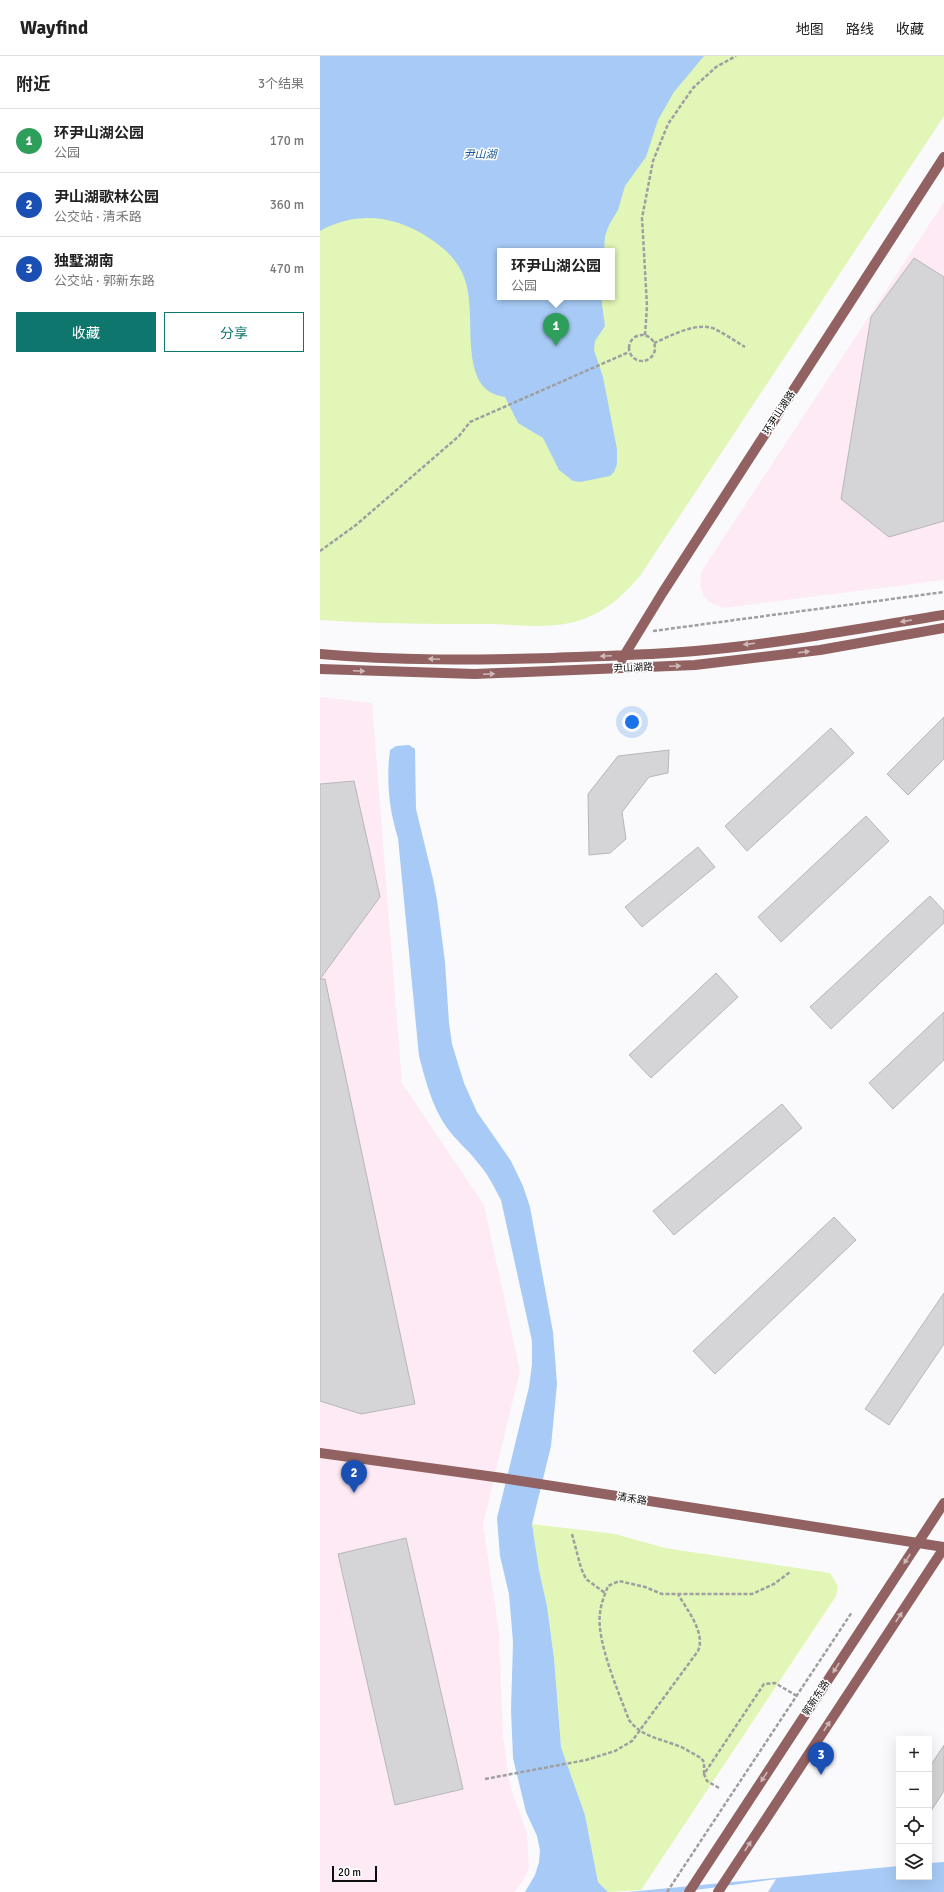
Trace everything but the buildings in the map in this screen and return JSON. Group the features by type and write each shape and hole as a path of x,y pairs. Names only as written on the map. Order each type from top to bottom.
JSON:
{"main road":[{"name":"环尹山湖路","path":"615,669 944,157"},
{"name":"尹山湖路","path":"320,654 360,657 472,660 624,656 725,648 816,636 944,615"},
{"name":"尹山湖路","path":"320,669 475,674 695,665 820,650 944,628"},
{"name":"清禾路","path":"320,1453 502,1478 546,1486 918,1542 944,1548"},
{"name":"郭新东路","path":"689,1892 944,1503"},
{"path":"718,1892 944,1548"}],"path":[{"path":"644,335 648,306 642,218 653,161 668,124 693,88 716,67 736,56"},
{"path":"654,343 689,329 703,327 714,329 745,347"},
{"path":"640,335 644,335 649,336 654,343 654,352 644,361 635,359 629,352 632,339 640,335"},
{"path":"320,551 356,526 459,436 470,422 629,352"},
{"path":"637,633 944,592"},
{"path":"572,1534 581,1568 586,1579 605,1593"},
{"path":"719,1788 707,1781 704,1774 704,1762 701,1758 673,1744 651,1737 629,1720 602,1642 600,1613 605,1593 608,1586 619,1581 645,1587 662,1594 752,1594 774,1584 790,1572"},
{"path":"485,1779 586,1760 615,1751 632,1741 698,1651 701,1644 699,1632 678,1594"},
{"path":"667,1892 852,1612"},
{"path":"704,1774 764,1684 775,1683 797,1696"}],"shaded area":[{"path":"944,202 944,580 723,608 709,602 703,595 700,584 701,573"},
{"path":"320,697 372,703 402,1083 484,1205 520,1371 483,1524 499,1632 503,1736 510,1785 527,1833 529,1868 524,1879 515,1892 320,1892"}],"green space":[{"path":"320,56 944,56 944,116 640,576 620,597 605,609 587,618 557,625 406,624 320,620"},
{"path":"532,1524 615,1534 665,1548 830,1573 838,1586 836,1596 641,1890 608,1892 598,1882 585,1815 561,1747 554,1658 547,1606 539,1570"}],"water":[{"name":"尹山湖","path":"320,56 704,56 674,92 658,120 646,157 625,186 618,210 609,225 605,236 604,248 497,248 497,300 601,300 605,326 595,341 594,350 603,377 617,449 617,464 614,472 610,476 580,482 573,481 559,470 543,438 518,423 505,397 488,391 479,381 472,354 470,306 466,283 456,262 447,252 416,230 389,220 361,218 347,220 320,231"},
{"path":"409,745 415,749 416,809 437,900 445,962 449,1023 452,1044 464,1083 477,1112 511,1161 523,1186 530,1207 553,1332 557,1384 551,1446 532,1524 539,1570 547,1606 554,1658 561,1747 585,1815 598,1882 608,1892 525,1892 535,1875 539,1862 540,1850 537,1836 526,1812 513,1758 511,1710 513,1642 509,1594 500,1556 497,1518 529,1387 532,1364 532,1341 501,1200 485,1172 472,1155 451,1133 439,1115 424,1076 419,1056 398,838 392,817 388,783 390,750 396,746"},
{"path":"944,1862 944,1892 628,1892 896,1866 896,1880 932,1880 932,1863"}],"pier":[{"path":"776,1879 768,1892 681,1892"}],"place":[{"name":"环尹山湖公园","path":"556,346"},
{"name":"尹山湖歌林公园","path":"354,1493"},
{"name":"独墅湖南","path":"821,1775"}]}
